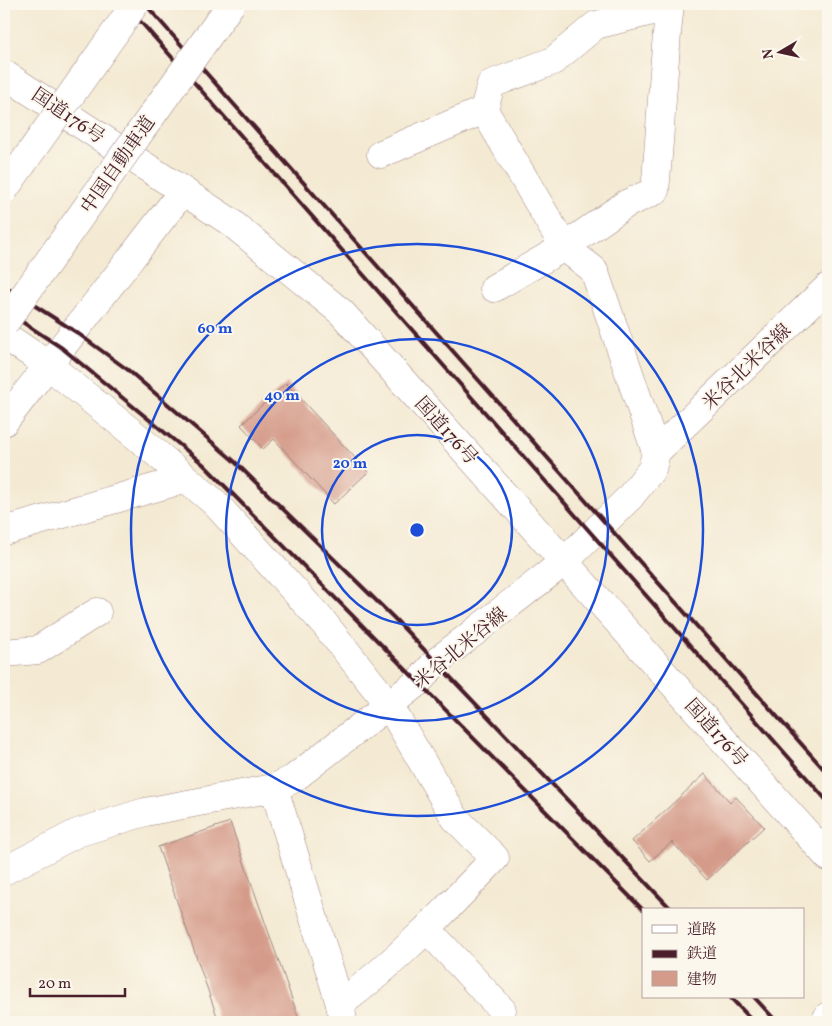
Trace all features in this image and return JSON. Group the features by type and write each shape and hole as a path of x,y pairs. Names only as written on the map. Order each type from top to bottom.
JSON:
{"main road":[{"path":"4,190 135,4"},
{"name":"中国自動車道","path":"4,324 231,4"},
{"path":"494,288 564,247 626,204 655,191 661,124 662,71 670,5 596,25 553,61 491,84 484,110 564,247 594,270 656,452"},
{"name":"国道176号","path":"4,74 229,221 341,312 828,856"},
{"path":"381,154 484,110"},
{"path":"4,422 183,191"},
{"name":"米谷北米谷線","path":"4,871 86,830 145,812 274,788 293,779 418,682 436,662 565,561 630,497 652,469 656,452 828,287"},
{"path":"4,335 48,365 214,503 324,622 389,705 455,818 495,858 428,930 367,984 342,1013"},
{"path":"4,531 186,479"},
{"path":"4,653 38,650 97,612"},
{"path":"274,788 342,1013"},
{"path":"428,930 502,1010"},
{"path":"825,1022 828,1016"}],"building":[{"path":"286,383 368,472 334,504 274,439 263,449 241,425"},
{"path":"705,774 730,802 736,797 764,827 707,880 672,842 650,861 632,841"},
{"path":"230,822 300,1022 219,1022 158,847"}],"railway":[{"path":"125,4 828,802"},
{"path":"145,4 828,774"},
{"path":"4,286 76,332 128,370 234,461 394,618 670,908"},
{"path":"4,310 62,348 203,464 642,909"},
{"path":"731,998 754,1022"},
{"path":"755,998 777,1022"}]}
